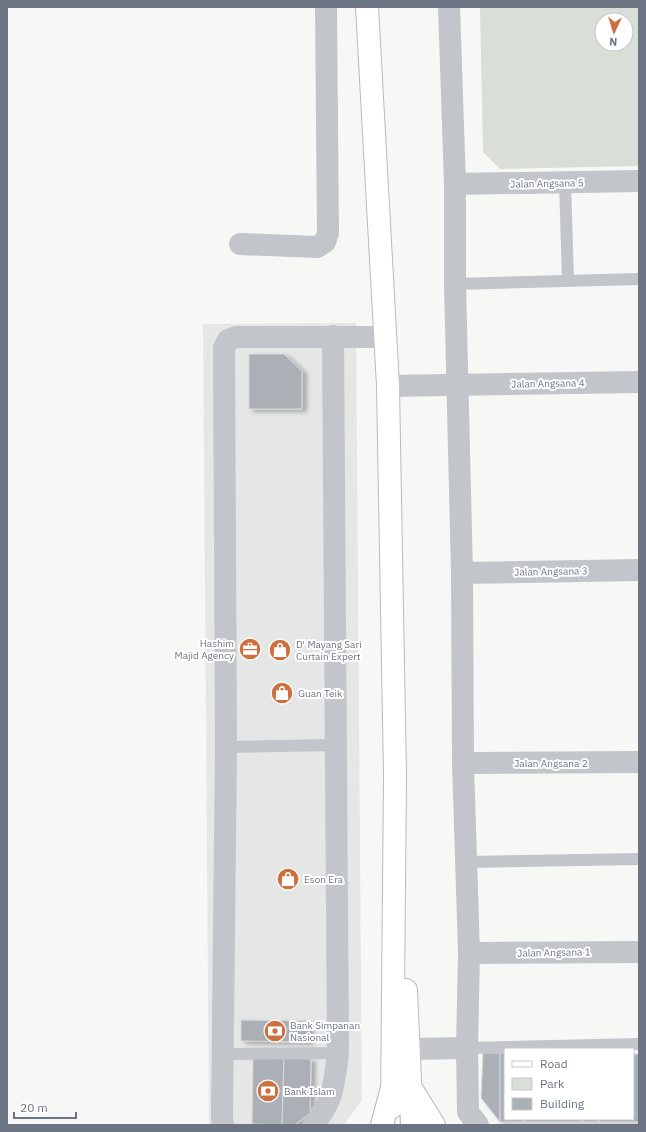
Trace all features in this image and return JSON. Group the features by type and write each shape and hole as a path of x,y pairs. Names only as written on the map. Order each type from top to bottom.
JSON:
{"main road":[{"path":"367,7 388,386 401,1088 412,1125"},
{"path":"391,1125 410,1049 395,775"},
{"path":"382,1125 401,1088"},
{"path":"401,1088 434,1125"}],"street":[{"path":"240,244 317,246 324,242 328,233 326,7"},
{"path":"449,7 455,184 455,284 462,573 463,763 469,953 467,1048 468,1112 478,1125"},
{"name":"Jalan Angsana 5","path":"455,184 639,181"},
{"path":"313,1125 325,1111 333,1091 338,1053 333,336"},
{"path":"223,1125 226,747 224,348 228,340 236,337 385,337"},
{"name":"Jalan Angsana 4","path":"388,386 639,382"},
{"name":"Jalan Angsana 3","path":"462,573 639,570"},
{"name":"Jalan Angsana 2","path":"463,763 639,762"},
{"name":"Jalan Angsana 1","path":"469,953 639,952"},
{"path":"410,1049 467,1048"}],"lane":[{"path":"564,182 568,280"},
{"path":"455,284 639,279"},
{"path":"226,747 335,745"},
{"path":"466,862 639,858"},
{"path":"467,1048 639,1044"},
{"path":"224,1054 338,1053"}],"shaded area":[{"path":"356,323 362,1100 344,1125 209,1125 203,324"}],"green space":[{"path":"480,7 639,7 639,166 500,169 483,152"}],"building":[{"path":"249,354 284,354 302,371 302,409 249,409"},
{"name":"Bank Simpanan Nasional","path":"241,1020 309,1021 309,1042 241,1041"},
{"path":"483,1053 500,1053 500,1122 481,1098"},
{"path":"500,1053 504,1053 504,1120 524,1120 524,1122 500,1122"},
{"path":"634,1054 639,1054 639,1122 599,1122 599,1120 634,1120"},
{"name":"Bank Islam","path":"253,1058 284,1058 282,1125 252,1124"},
{"path":"284,1058 311,1059 310,1113 295,1125 282,1125"},
{"path":"524,1120 582,1120 582,1122 524,1122"},
{"path":"582,1120 599,1120 599,1122 582,1122"}],"place":[{"name":"Hashim Majid Agency","path":"250,649"},
{"name":"D' Mayang Sari Curtain Expert","path":"280,650"},
{"name":"Guan Teik","path":"282,693"},
{"name":"Eson Era","path":"288,879"},
{"name":"Bank Simpanan Nasional","path":"275,1031"},
{"name":"Bank Islam","path":"268,1091"}]}
